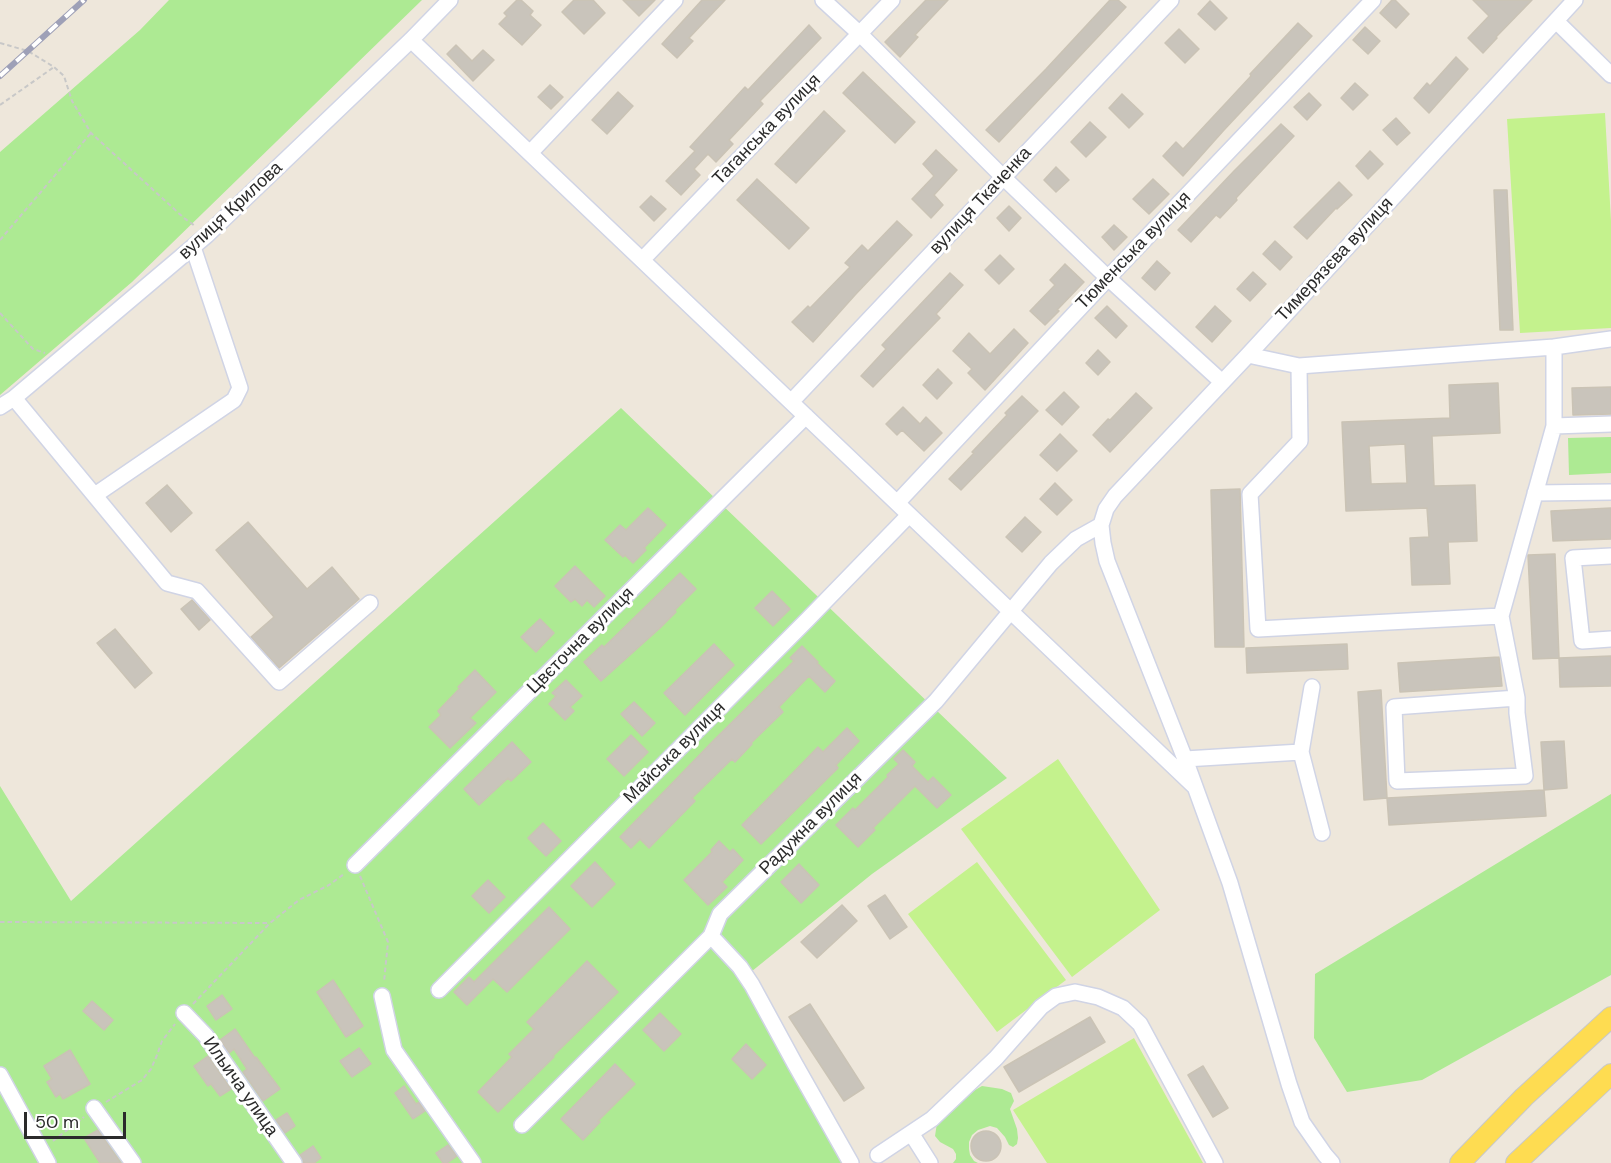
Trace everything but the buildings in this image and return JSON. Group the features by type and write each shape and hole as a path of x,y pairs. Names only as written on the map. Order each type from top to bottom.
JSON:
{"main road":[{"path":"1460,1163 1524,1097 1611,1017"},
{"path":"1516,1163 1611,1074"},
{"path":"1530,1163 1542,1151 1550,1130"}],"street":[{"name":"вулиця Крилова","path":"0,407 14,398 194,247 450,0"},
{"path":"530,153 675,0"},
{"path":"823,0 1108,278 1222,382"},
{"name":"Таганська вулиця","path":"642,260 892,0"},
{"name":"вулиця Ткаченка","path":"791,402 1171,0"},
{"name":"Тюменська вулиця","path":"897,503 1373,0"},
{"name":"Тимерязєва вулиця","path":"1101,525 1106,509 1115,496 1575,0"},
{"path":"1556,21 1611,75"},
{"path":"411,40 1196,788"},
{"path":"95,495 234,400 240,388 194,247"},
{"path":"1248,355 1299,366 1554,347 1611,339"},
{"path":"1517,698 1394,707 1397,781 1526,776 1517,698 1501,616 1554,426 1554,347"},
{"path":"1299,366 1300,441 1250,494 1258,629 1501,616"},
{"path":"14,398 167,583 197,591 279,682 370,603"},
{"name":"Цвєточна вулиця","path":"356,865 806,416"},
{"path":"1554,426 1611,424"},
{"path":"1535,494 1611,492"},
{"name":"Майська вулиця","path":"439,990 807,621 909,515"},
{"path":"1101,525 1107,561 1185,759 1230,883 1302,1122 1332,1163"},
{"name":"Радужна вулиця","path":"522,1125 711,936 720,914 936,701 1052,563 1076,539 1101,525"},
{"path":"1611,556 1573,558 1582,641 1611,639"},
{"path":"1312,687 1301,752 1322,833"},
{"path":"1185,759 1301,752"},
{"path":"711,936 740,967 752,985 851,1163"},
{"path":"878,1155 932,1119 996,1058 1041,1007 1056,996 1075,992 1098,997 1123,1008 1140,1024 1215,1163"},
{"path":"382,996 394,1050 473,1163"},
{"name":"Ильича улица","path":"184,1013 206,1036 294,1163"},
{"path":"0,1075 45,1157"},
{"path":"94,1108 133,1163"},
{"path":"911,1133 930,1163"}],"path":[{"path":"0,43 28,51 64,76 72,101 92,133 184,218 207,235"},
{"path":"0,105 54,68"},
{"path":"0,240 92,133"},
{"path":"0,313 33,349 62,358"},
{"path":"45,1157 94,1108 142,1080 151,1069 162,1041 184,1013 270,923 299,900 329,885 356,865 388,942 382,996"},
{"path":"0,922 270,923"}],"green space":[{"path":"169,0 422,0 132,282 0,395 0,152 140,30"},
{"path":"1605,113 1611,221 1611,328 1520,333 1507,119"},
{"path":"621,408 1007,778 872,874 741,980 844,1163 0,1163 0,786 71,901"},
{"path":"1611,437 1611,473 1569,475 1568,438"},
{"path":"1058,759 1160,910 1072,977 961,829"},
{"path":"1611,794 1611,975 1422,1080 1347,1092 1314,1038 1315,974"},
{"path":"977,862 1066,980 997,1032 908,914"},
{"path":"1134,1038 1203,1163 1047,1163 1013,1110"},
{"path":"982,1086 1011,1093 1014,1101 1010,1109 1017,1129 1017,1144 1013,1147 1009,1145 997,1128 990,1126 978,1130 969,1142 970,1155 978,1163 953,1163 956,1154 953,1149 940,1142 935,1136 937,1123 968,1094"}],"railway":[{"path":"0,76 84,0"}]}
